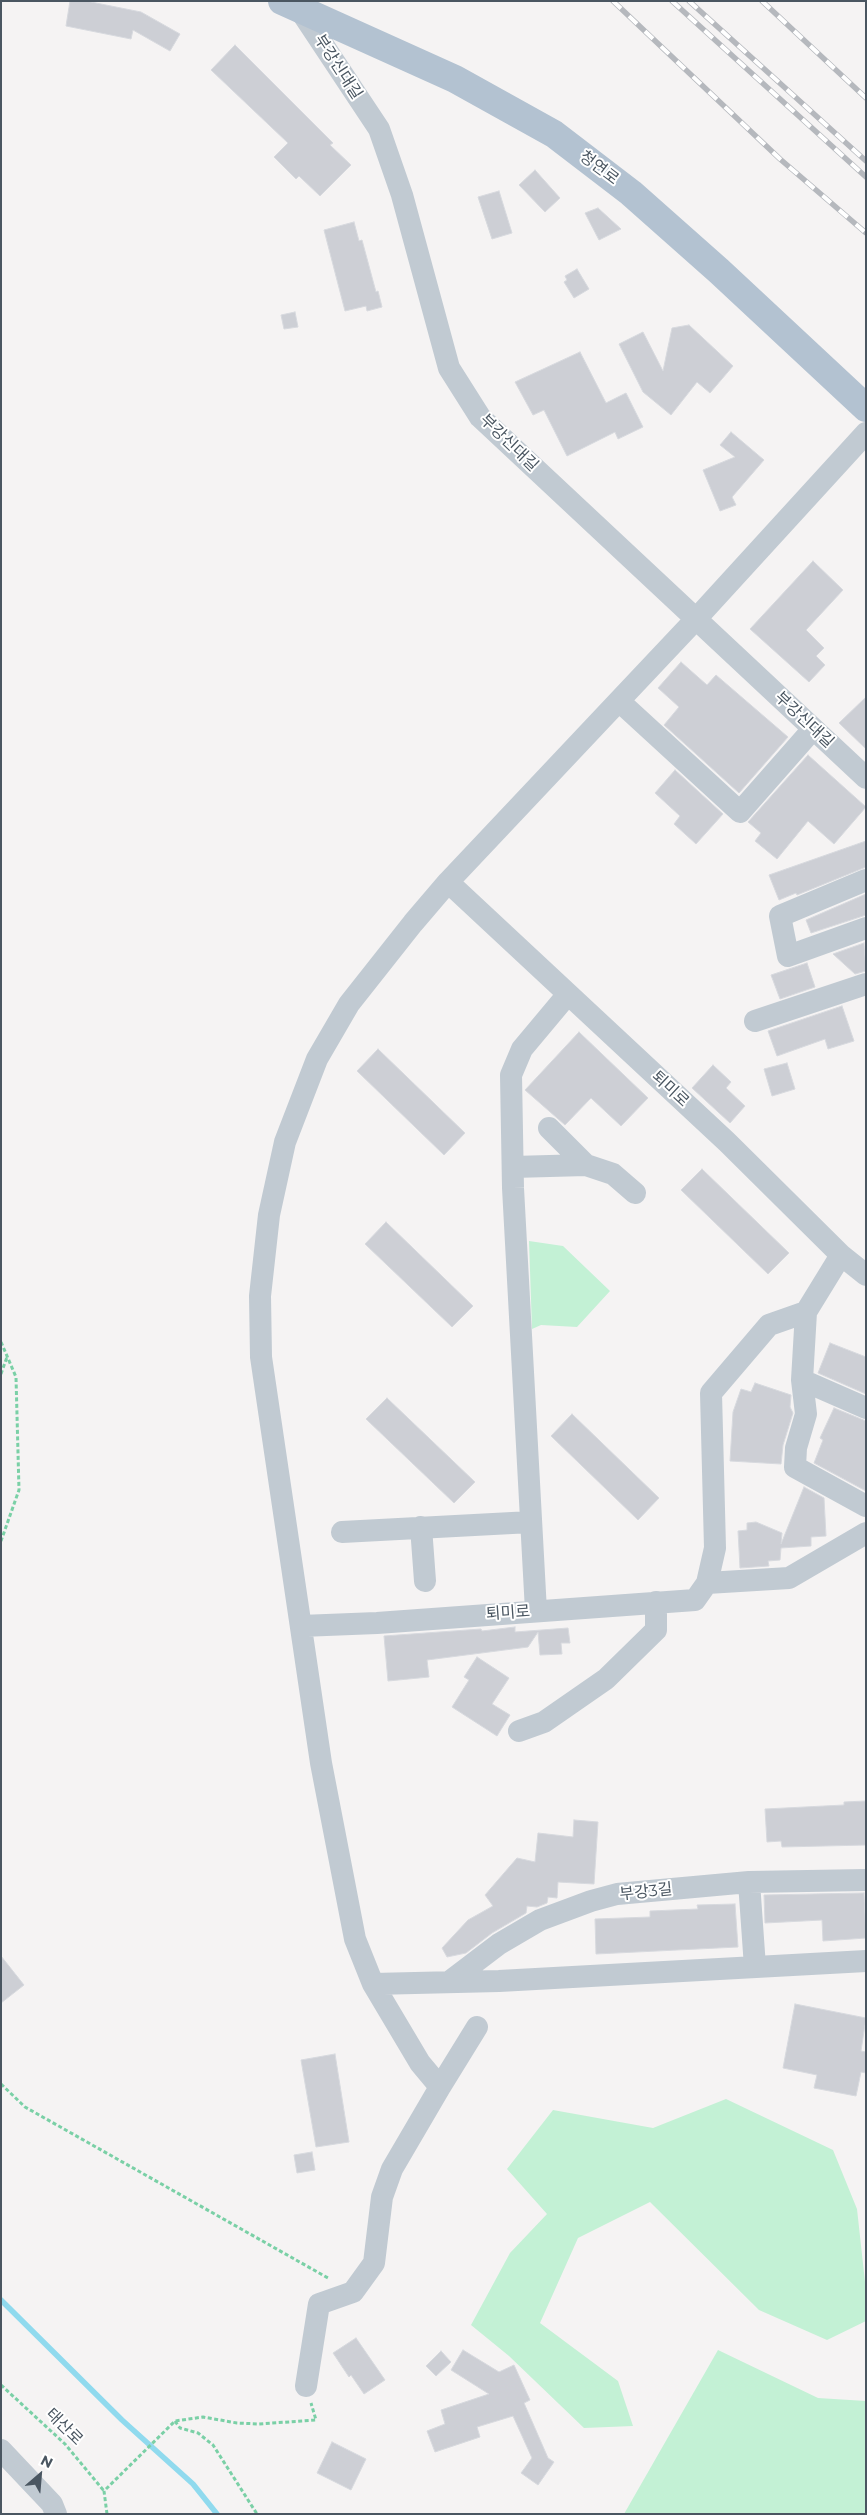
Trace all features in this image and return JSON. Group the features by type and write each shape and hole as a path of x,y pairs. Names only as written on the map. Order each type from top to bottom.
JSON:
{"main road":[{"name":"청연로","path":"291,6 455,80 554,134 639,199 719,270 866,408"}],"street":[{"name":"부강신대길","path":"291,6 379,129 402,195 449,368 480,417 813,729 863,769"},
{"path":"440,2087 420,2063 373,1984 355,1939 321,1763 261,1357 260,1296 269,1215 285,1142 317,1059 349,1004 448,882 696,619 866,433"},
{"path":"619,701 740,812 813,729"},
{"path":"866,880 780,916 788,956 866,928"},
{"name":"퇴미로","path":"448,882 727,1142 841,1255"},
{"path":"755,1020 866,984"},
{"path":"536,1611 513,1167 511,1074 522,1048 568,994"},
{"path":"549,1128 586,1165"},
{"path":"513,1167 586,1165 613,1174 635,1193"},
{"path":"866,1276 841,1255 806,1312 802,1380 806,1414 796,1448 795,1467 866,1506"},
{"path":"806,1312 770,1325 711,1393 715,1548 707,1583 789,1578 866,1533"},
{"path":"802,1380 866,1408"},
{"path":"342,1532 531,1522"},
{"path":"421,1527 425,1580"},
{"name":"퇴미로","path":"301,1626 376,1623 695,1600 707,1583"},
{"path":"519,1732 544,1722 606,1679 656,1630 656,1602"},
{"name":"부강3길","path":"449,1982 499,1944 540,1920 591,1901 617,1894 749,1882 866,1880"},
{"path":"749,1882 755,1967"},
{"path":"373,1984 449,1982 866,1960"},
{"path":"306,2386 320,2304 353,2292 374,2263 382,2198 392,2170 477,2026"},
{"path":"1,2450 52,2504 56,2514"}],"path":[{"path":"1,1342 16,1377 19,1490 1,1541"},
{"path":"1,1374 7,1357"},
{"path":"1,2084 25,2107 50,2122 353,2292"},
{"name":"태산로","path":"1,2385 65,2444 104,2491"},
{"path":"107,2514 104,2491 174,2422 203,2416 237,2423 259,2424 316,2420 306,2386"},
{"path":"174,2422 180,2428 198,2434 213,2445 257,2514"}],"green space":[{"path":"529,1241 563,1246 610,1291 577,1327 541,1325 532,1329"},
{"path":"726,2099 833,2150 857,2209 866,2291 866,2321 827,2340 759,2310 650,2202 578,2238 540,2323 618,2381 633,2426 584,2428 509,2356 471,2325 510,2253 547,2214 507,2169 553,2110 653,2128"},
{"path":"718,2350 818,2398 866,2401 866,2514 624,2514"}],"building":[{"path":"70,1 86,1 141,12 180,34 170,51 133,30 131,39 66,26"},
{"path":"235,45 333,143 330,145 351,165 320,196 299,176 296,179 274,157 288,143 211,70"},
{"path":"535,170 560,198 545,212 519,185"},
{"path":"499,191 512,233 492,239 478,197"},
{"path":"598,208 621,229 599,240 585,213"},
{"path":"354,222 359,241 362,240 382,307 367,311 366,306 345,311 324,230"},
{"path":"577,269 589,289 574,298 564,282 567,280 565,276"},
{"path":"295,312 298,327 284,329 281,315"},
{"path":"689,325 733,366 710,393 697,382 671,415 643,392 619,344 643,332 663,371 672,328"},
{"path":"580,352 606,403 626,393 643,427 618,439 615,432 567,456 544,410 533,415 515,382"},
{"path":"731,432 764,460 732,497 736,505 720,511 703,470 735,457 720,445"},
{"path":"813,561 843,590 806,630 824,648 816,656 825,665 809,682 750,629"},
{"path":"681,662 707,685 716,675 788,737 739,793 664,725 679,707 658,688"},
{"path":"866,697 866,749 839,723"},
{"path":"808,755 866,807 834,844 808,821 777,859 755,841 761,833 748,822"},
{"path":"675,770 723,814 696,844 674,824 680,816 655,793"},
{"path":"866,841 866,867 797,895 796,893 779,900 769,875"},
{"path":"866,894 866,915 811,933 806,920"},
{"path":"864,943 866,971 855,974 833,954"},
{"path":"807,963 815,987 780,999 771,975"},
{"path":"842,1006 854,1041 828,1049 825,1039 777,1056 768,1031"},
{"path":"579,1032 648,1098 621,1126 591,1098 565,1125 525,1090"},
{"path":"378,1049 465,1133 444,1155 357,1071"},
{"path":"787,1063 795,1089 772,1096 764,1069"},
{"path":"713,1065 731,1082 726,1088 745,1106 730,1123 692,1088"},
{"path":"702,1169 789,1253 768,1274 681,1190"},
{"path":"386,1222 473,1306 452,1327 365,1244"},
{"path":"830,1343 866,1357 866,1394 818,1373"},
{"path":"755,1383 791,1395 790,1407 793,1413 783,1445 781,1464 730,1461 733,1412 741,1389 751,1392"},
{"path":"387,1398 475,1482 454,1503 366,1419"},
{"path":"834,1408 866,1421 866,1491 814,1463 823,1440 820,1438"},
{"path":"572,1414 659,1498 638,1520 551,1436"},
{"path":"804,1487 824,1498 826,1536 811,1537 811,1546 781,1548 780,1560 768,1561 769,1566 740,1568 738,1531 747,1530 747,1523 756,1522 782,1533 781,1544"},
{"path":"515,1627 515,1632 568,1628 570,1643 561,1643 562,1654 540,1655 538,1632 528,1647 427,1660 429,1677 388,1681 384,1636 481,1629 482,1631"},
{"path":"477,1657 509,1678 492,1704 510,1715 497,1736 452,1707 469,1680 464,1677"},
{"path":"866,1801 866,1845 782,1847 781,1841 767,1842 765,1809 844,1805 844,1802"},
{"path":"574,1820 598,1822 594,1884 558,1882 557,1898 548,1897 547,1903 537,1907 527,1906 526,1913 492,1933 466,1953 447,1957 442,1948 468,1920 493,1906 485,1895 517,1858 535,1862 538,1833 573,1837"},
{"path":"864,1893 866,1938 823,1941 822,1920 765,1923 764,1895"},
{"path":"735,1904 738,1947 596,1954 595,1919 650,1917 650,1911 698,1909 697,1905"},
{"path":"1,1956 24,1985 1,2003"},
{"path":"795,2004 866,2018 861,2051 866,2052 866,2073 861,2072 856,2096 814,2088 817,2075 783,2068"},
{"path":"335,2054 349,2142 316,2147 301,2060"},
{"path":"312,2152 315,2170 297,2173 294,2155"},
{"path":"356,2338 385,2380 364,2394 351,2375 349,2377 333,2353"},
{"path":"463,2350 499,2372 514,2365 530,2400 524,2403 548,2458 554,2462 538,2485 521,2473 532,2458 513,2416 477,2427 480,2437 435,2452 427,2431 445,2424 441,2410 489,2394 451,2370"},
{"path":"441,2351 451,2362 436,2376 426,2366"},
{"path":"332,2442 366,2459 351,2490 317,2473"}],"waterway":[{"path":"1,2300 122,2420 193,2484 217,2514"}],"railway":[{"path":"613,1 780,159 866,233"},
{"path":"672,1 866,177"},
{"path":"689,1 866,161"},
{"path":"762,1 866,98"}]}
